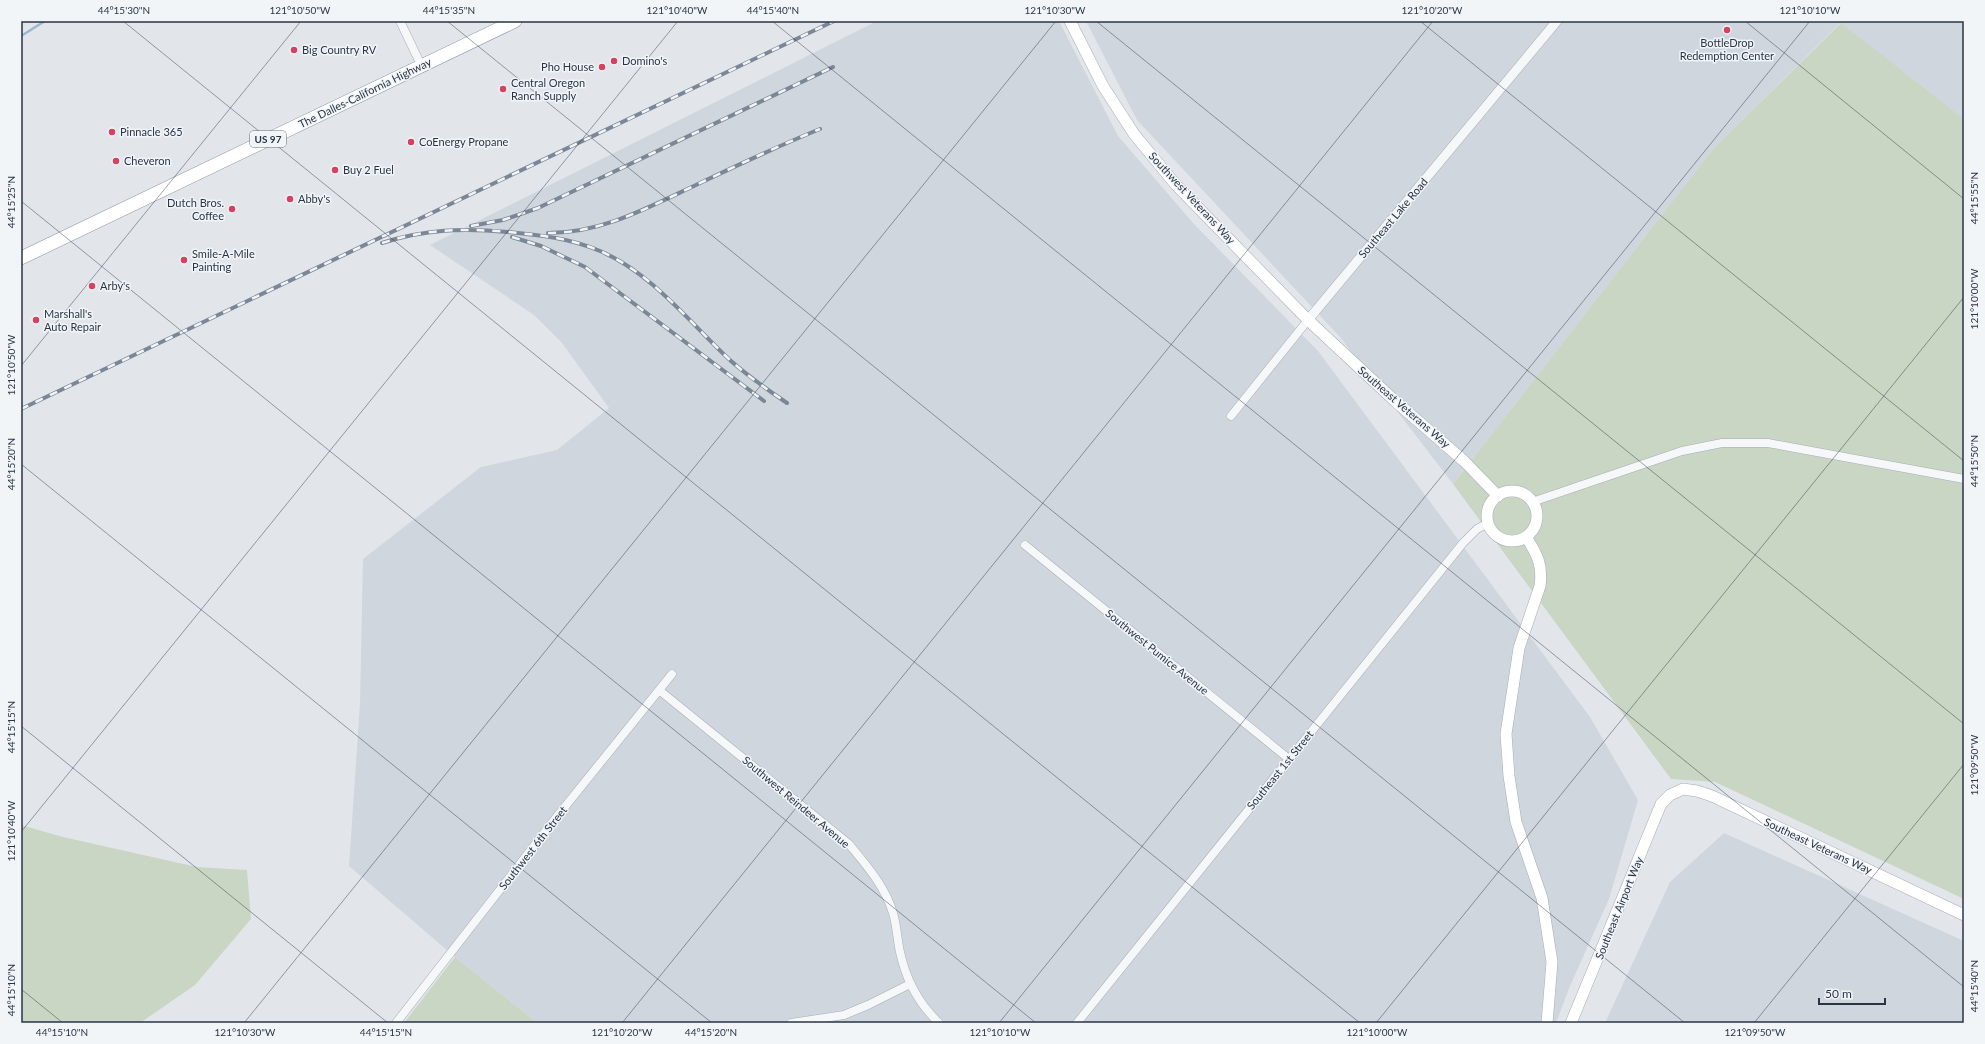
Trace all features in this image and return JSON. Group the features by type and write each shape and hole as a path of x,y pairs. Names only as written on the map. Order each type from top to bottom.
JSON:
{"highway":[{"name":"The Dalles-California Highway","path":"21,258 515,21"}],"main road":[{"name":"Southwest Veterans Way","path":"1070,21 1103,86 1134,134 1176,185 1308,320"},
{"name":"Southeast Veterans Way","path":"1308,320 1395,402 1464,461 1498,496"},
{"path":"1512,491 1527,497 1532,502 1537,517 1532,532 1519,540 1503,540 1496,536 1488,523 1488,508 1498,496 1512,491"},
{"path":"1526,537 1538,555 1542,575 1540,586 1519,648 1506,734 1509,776 1516,822 1542,898 1552,962 1547,1023"},
{"name":"Southeast Veterans Way","path":"1670,795 1683,789 1697,791 1712,796 1964,915"},
{"name":"Southeast Airport Way","path":"1571,1023 1635,869 1654,818 1661,804 1670,795"}],"street":[{"path":"400,21 421,65"},
{"name":"Southeast Lake Road","path":"1231,416 1308,320 1557,21"},
{"path":"1532,502 1682,451 1722,443 1768,443 1964,479"},
{"name":"Southeast 1st Street","path":"1077,1023 1463,543 1478,529 1488,523"},
{"name":"Southwest Pumice Avenue","path":"1025,545 1289,759"},
{"name":"Southwest 6th Street","path":"396,1023 555,819 672,674"},
{"name":"Southwest Reindeer Avenue","path":"659,690 848,844 868,867 883,889 893,913 900,952 910,984 930,1014 939,1023"},
{"path":"791,1023 844,1015 910,984"}],"shaded area":[{"path":"877,21 1059,21 1118,136 1194,224 1318,351 1590,717 1638,800 1609,899 1570,986 1556,1023 537,1023 455,957 349,866 360,703 363,559 481,467 557,450 609,408 562,343 534,315 430,245"},
{"path":"1086,21 1964,21 1964,119 1840,23 1713,149 1453,484 1340,337 1137,120"},
{"path":"1724,833 1964,941 1964,1023 1605,1023 1670,882"}],"green space":[{"path":"1841,23 1964,119 1964,899 1715,782 1671,779 1453,484 1713,149"},
{"path":"21,825 63,837 197,867 247,870 251,919 195,985 140,1023 21,1023"},
{"path":"455,957 537,1023 404,1023"}],"waterway":[{"path":"21,36 45,21"}],"railway":[{"path":"21,409 834,21"},
{"path":"471,226 503,220 538,208 833,67"},
{"path":"548,233 588,229 607,224 644,210 758,156 820,129"},
{"path":"382,243 398,238 429,232 475,230 531,234 577,243 600,251 619,260 653,285 731,361 787,403"},
{"path":"512,237 541,246 585,267 764,401"}],"place":[{"name":"BottleDrop Redemption Center","path":"1727,30"},
{"name":"Big Country RV","path":"294,50"},
{"name":"Domino's","path":"614,61"},
{"name":"Pho House","path":"602,67"},
{"name":"Central Oregon Ranch Supply","path":"503,89"},
{"name":"Pinnacle 365","path":"112,132"},
{"name":"CoEnergy Propane","path":"411,142"},
{"name":"Cheveron","path":"116,161"},
{"name":"Buy 2 Fuel","path":"335,170"},
{"name":"Abby's","path":"290,199"},
{"name":"Dutch Bros. Coffee","path":"232,209"},
{"name":"Smile-A-Mile Painting","path":"184,260"},
{"name":"Arby's","path":"92,286"},
{"name":"Marshall's Auto Repair","path":"36,320"}]}
